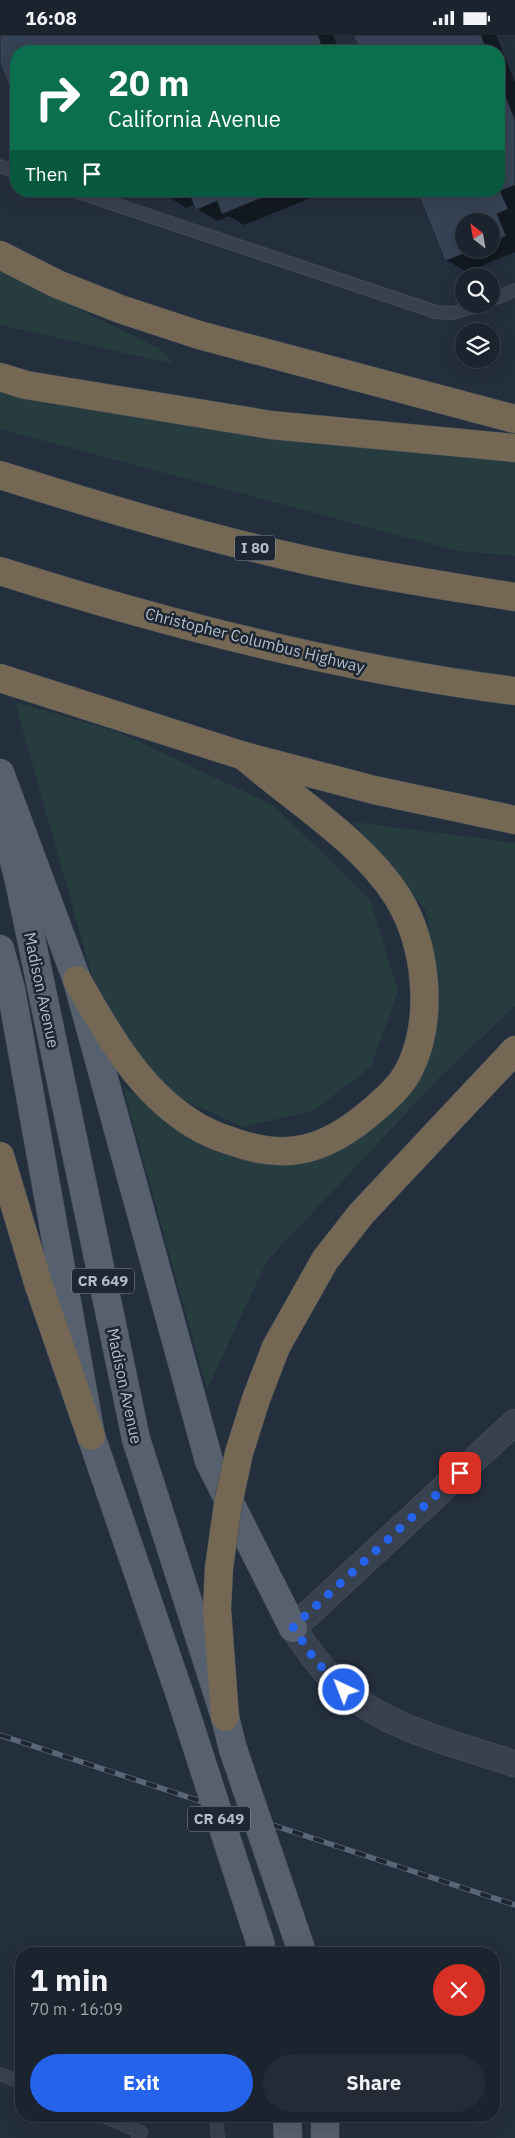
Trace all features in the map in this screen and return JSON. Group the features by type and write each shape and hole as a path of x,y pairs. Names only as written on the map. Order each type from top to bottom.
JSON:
{"highway":[{"path":"0,255 57,284 120,309 199,335 515,419"},
{"path":"0,377 26,385 271,425 515,448"},
{"name":"I 80","path":"0,475 194,533 310,561 515,597"},
{"name":"Christopher Columbus Highway","path":"0,571 69,593 275,647 381,670 515,691"},
{"path":"0,678 244,756 374,790 508,816"},
{"path":"77,980 114,1045 164,1103 193,1125 243,1146 266,1151 289,1152 313,1147 357,1125 393,1093 408,1072 415,1057 423,1024 424,969 410,923 397,897 362,854 244,756"},
{"path":"225,1717 217,1609 219,1568 228,1504 239,1453 256,1399 276,1347 325,1260 362,1214 515,1050"},
{"path":"0,1156 39,1286 91,1436"}],"main road":[{"path":"0,773 77,980 209,1461 293,1627"},
{"name":"Madison Avenue","path":"0,805 20,881 136,1439 225,1717 233,1749 300,1947"},
{"name":"Madison Avenue","path":"0,949 11,989 91,1436 179,1691 261,1947"},
{"path":"288,2122 288,2138"},
{"path":"325,2122 325,2138"}],"street":[{"path":"515,1422 293,1627 315,1660 344,1690 374,1712 446,1741 515,1764"}],"lane":[{"path":"93,197 436,312 455,312"},
{"path":"500,296 515,290"},
{"path":"0,2073 15,2079"},
{"path":"117,2122 140,2132 138,2138"},
{"path":"217,2122 218,2138"}],"green space":[{"path":"0,271 159,348 174,364 0,325"},
{"path":"0,381 515,459 515,556 457,551 0,429"},
{"path":"15,702 116,731 273,805 370,899 398,992 371,1067 313,1111 243,1127 177,1097 120,1033 92,976"},
{"path":"354,822 515,843 515,1006 442,1075 267,1261 207,1389 123,1087 252,1163 356,1138 426,1065 440,998 426,911"}],"building":[{"path":"0,35 318,35 321,44 10,45 10,89 0,64"},
{"path":"353,35 481,35 485,45 357,45"},
{"path":"505,95 515,120 515,185 505,189"},
{"path":"191,197 263,197 222,214 217,201 196,210"},
{"path":"419,197 503,197 508,209 499,213 455,213 455,257 445,261"},
{"path":"500,221 506,236 500,238"}],"railway":[{"path":"0,1735 515,1905"}],"route":[{"path":"344,1690 315,1660 293,1627 460,1473"}]}
